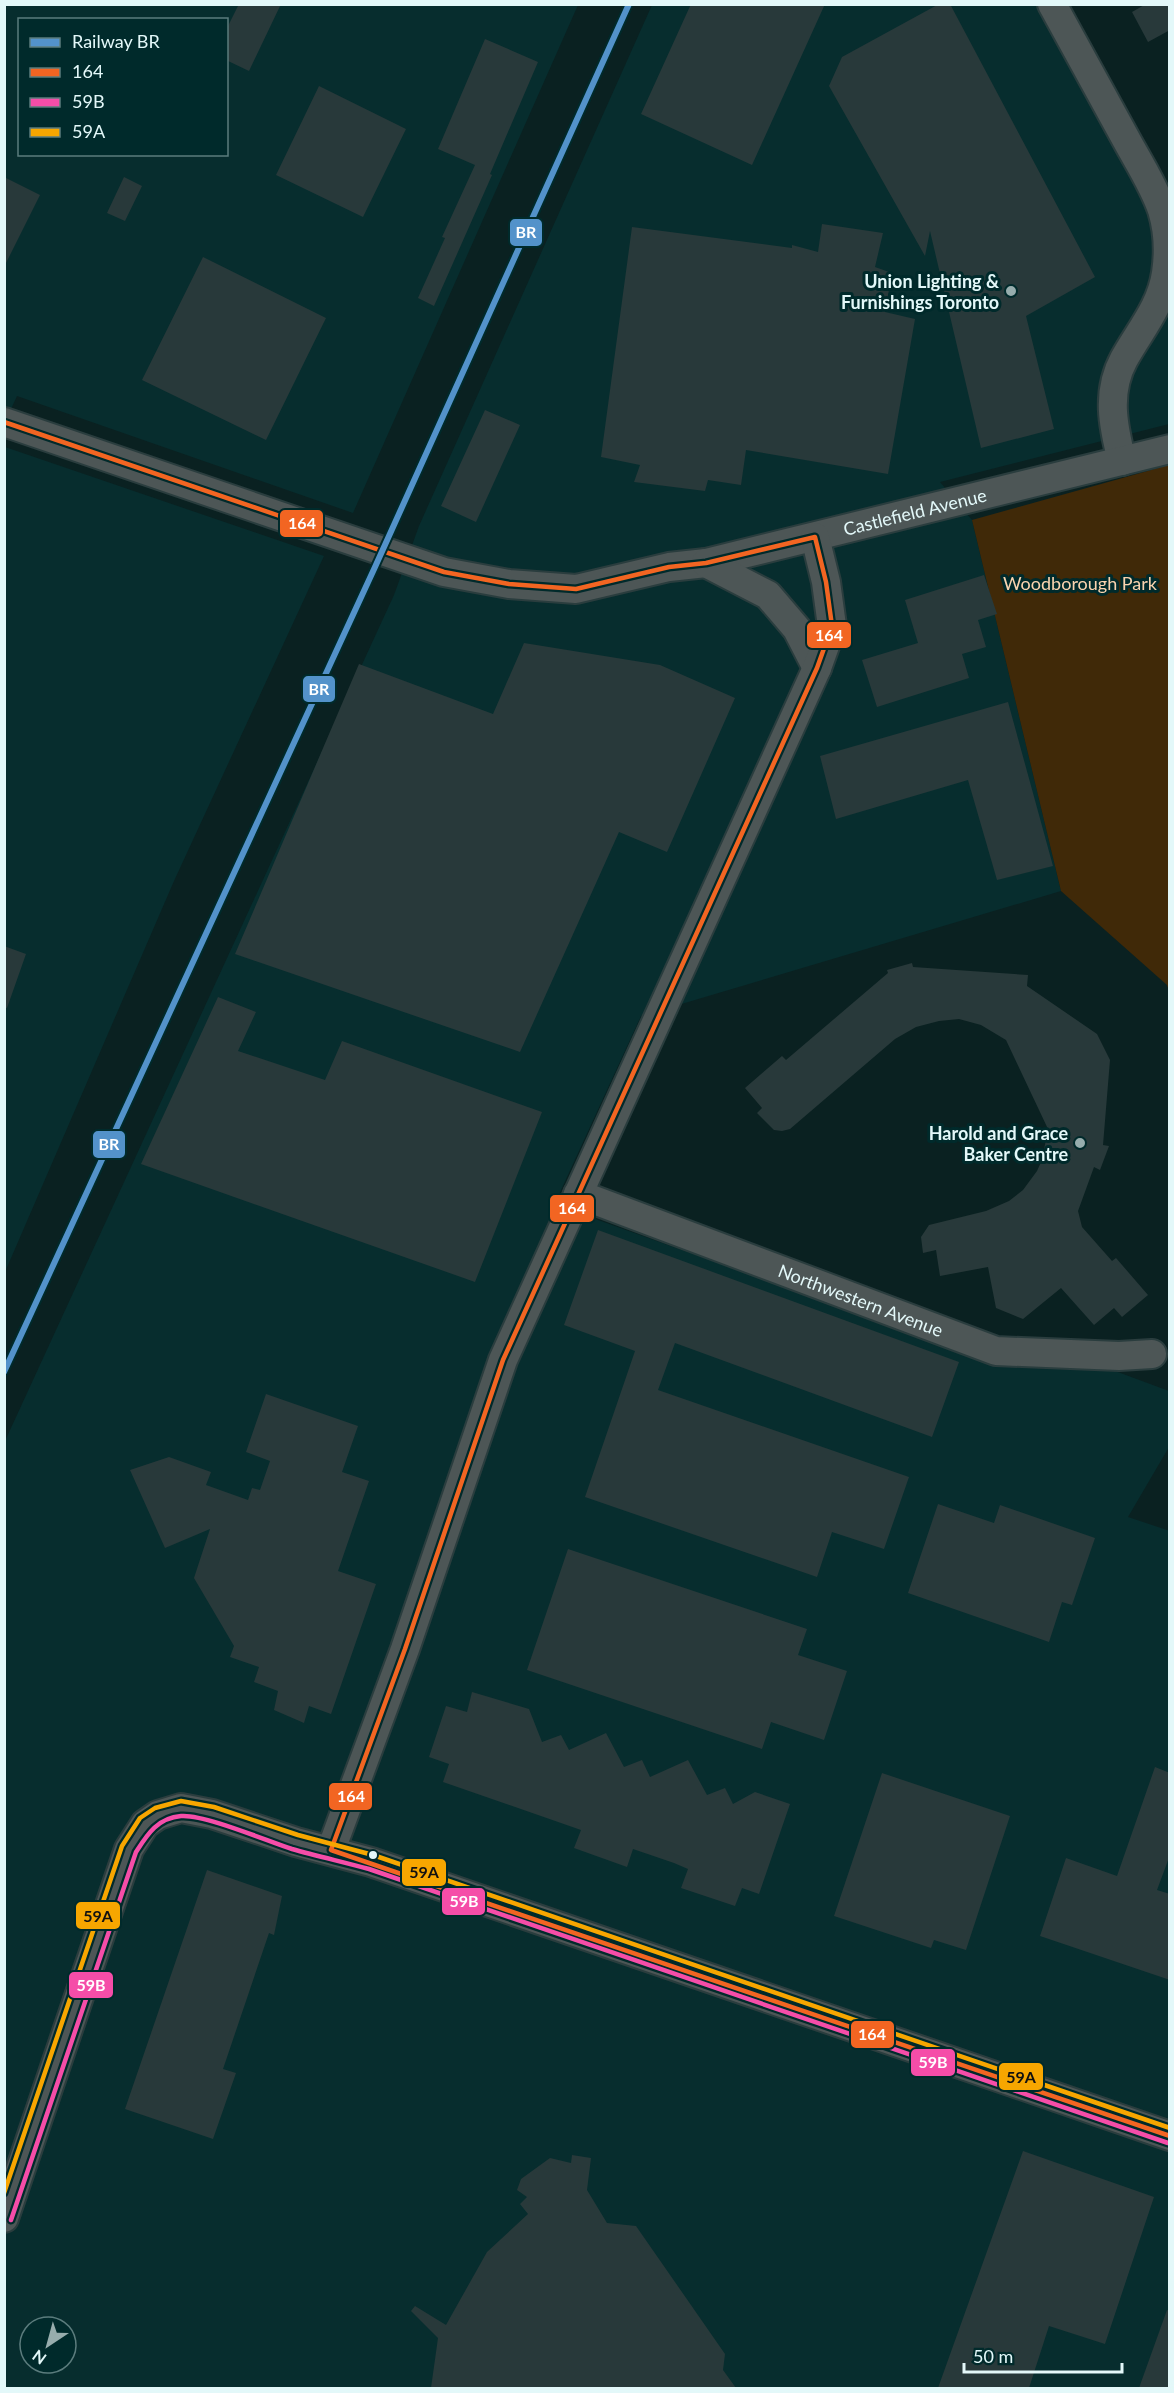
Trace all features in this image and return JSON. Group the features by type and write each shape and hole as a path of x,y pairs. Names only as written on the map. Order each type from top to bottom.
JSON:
{"street":[{"path":"1052,4 1154,190 1166,227 1168,251 1162,288 1149,320 1124,358 1113,392 1114,422 1122,461"},
{"name":"Castlefield Avenue","path":"4,422 444,572 510,584 576,589 669,567 705,563 1170,449"},
{"path":"331,1850 405,1649 503,1360 817,668 832,626 826,582 815,537"},
{"path":"705,563 768,595 797,629 817,668"},
{"name":"Northwestern Avenue","path":"578,1194 996,1351 1119,1356 1152,1354"},
{"path":"4,2218 129,1849 145,1824 158,1815 181,1808 371,1862 1170,2136"}],"shaded area":[{"path":"4,5 578,5 353,513 17,396 5,422"},
{"path":"652,5 1068,5 1169,191 1169,424 940,482 972,520 1061,891 641,1016 556,1201 584,1215 990,1360 1115,1371 1169,1391 1169,1447 1128,1517 1170,1531 1169,2388 5,2388 5,1441 394,595 419,526"},
{"path":"5,447 324,556 174,881 5,1272"}],"green space":[{"name":"Woodborough Park","path":"1169,465 1169,991 1167,985 1061,891 972,520"}],"building":[{"path":"239,4 281,4 249,71 228,61 228,26"},
{"path":"691,4 825,4 752,165 641,114"},
{"path":"939,4 950,4 1095,277 1026,316 1054,429 981,448 930,231 925,256 829,86 842,57"},
{"path":"1146,4 1170,4 1170,30 1148,42 1132,12"},
{"path":"485,39 538,62 490,174 492,175 434,306 418,298 445,238 442,237 475,165 438,149"},
{"path":"319,86 406,129 363,217 276,175"},
{"path":"4,177 40,195 4,267"},
{"path":"124,177 142,186 125,221 107,213"},
{"path":"822,224 883,233 875,267 892,273 885,312 915,319 888,474 746,450 741,485 708,480 705,491 634,482 640,465 601,457 632,227 792,248 792,245 818,252"},
{"path":"203,257 326,318 266,440 142,380"},
{"path":"485,410 520,425 476,522 441,506"},
{"path":"984,575 997,614 978,620 986,647 962,654 969,678 877,707 862,660 918,643 905,600"},
{"path":"524,643 660,665 735,698 667,852 619,832 520,1052 235,954 359,664 493,714"},
{"path":"1008,702 1053,866 997,880 968,780 836,819 820,756"},
{"path":"4,946 26,954 7,1008 4,1007"},
{"name":"Harold and Grace Baker Centre","path":"912,963 913,967 1028,975 1027,986 1097,1034 1110,1060 1103,1145 1109,1146 1100,1170 1094,1167 1078,1211 1082,1227 1112,1261 1116,1258 1148,1295 1122,1317 1114,1308 1094,1325 1061,1288 1023,1319 996,1308 988,1267 940,1276 936,1250 923,1253 921,1237 929,1225 986,1211 1009,1201 1023,1190 1042,1160 1048,1129 1006,1040 981,1025 959,1019 916,1027 895,1039 790,1129 774,1130 757,1113 762,1108 745,1088 782,1056 786,1060 888,973 887,970"},
{"path":"218,997 256,1012 238,1051 325,1080 342,1041 542,1112 475,1282 141,1164"},
{"path":"598,1230 959,1362 932,1437 675,1343 658,1390 909,1477 884,1549 832,1532 817,1577 585,1497 635,1351 564,1325"},
{"path":"266,1394 358,1426 342,1472 369,1481 338,1571 376,1584 331,1714 309,1706 304,1723 274,1710 278,1691 254,1682 259,1667 230,1657 234,1646 194,1578 210,1529 165,1548 130,1470 169,1457 211,1472 206,1485 248,1500 252,1488 260,1490 270,1461 246,1452"},
{"path":"938,1504 994,1523 1000,1505 1095,1538 1072,1605 1062,1602 1049,1642 908,1593"},
{"path":"568,1549 807,1629 798,1655 847,1671 824,1740 771,1722 762,1749 527,1670"},
{"path":"472,1692 529,1709 542,1742 561,1735 569,1750 606,1733 624,1767 642,1760 650,1777 688,1760 707,1795 725,1788 733,1804 755,1792 790,1804 759,1894 742,1888 735,1906 681,1888 688,1869 633,1849 627,1867 574,1848 581,1830 443,1782 449,1764 429,1757 446,1706 467,1712"},
{"path":"1155,1767 1170,1773 1170,1855 1157,1890 1170,1894 1170,1980 1040,1936 1066,1858 1117,1876"},
{"path":"882,1773 1010,1816 966,1950 934,1940 931,1948 834,1916"},
{"path":"207,1870 282,1896 274,1935 269,1933 223,2069 236,2073 213,2139 125,2109"},
{"path":"1023,2151 1154,2197 1105,2344 1049,2326 1029,2388 938,2388"},
{"path":"572,2155 591,2158 587,2190 607,2223 636,2226 725,2354 723,2370 736,2388 431,2388 438,2338 411,2311 415,2306 446,2325 487,2252 528,2214 520,2204 527,2197 517,2190 521,2179 550,2158 571,2163"},
{"path":"1167,2310 1170,2311 1170,2388 1139,2388"}],"rail line":[{"name":"BR","path":"4,1372 375,567 629,4"}],"transit line":[{"name":"164","path":"4,422 444,572 509,584 576,589 669,567 706,563 815,537 826,582 832,626 817,668 503,1360 405,1649 331,1850 1170,2136"},
{"name":"59A","path":"4,2193 122,1846 140,1818 155,1808 181,1801 214,1807 298,1835 373,1855 1170,2128"},
{"name":"59B","path":"11,2220 136,1852 154,1828 165,1820 181,1816 205,1819 292,1849 369,1869 1168,2143"}],"place":[{"name":"Union Lighting & Furnishings Toronto","path":"1011,291"},
{"name":"Harold and Grace Baker Centre","path":"1080,1143"}]}
